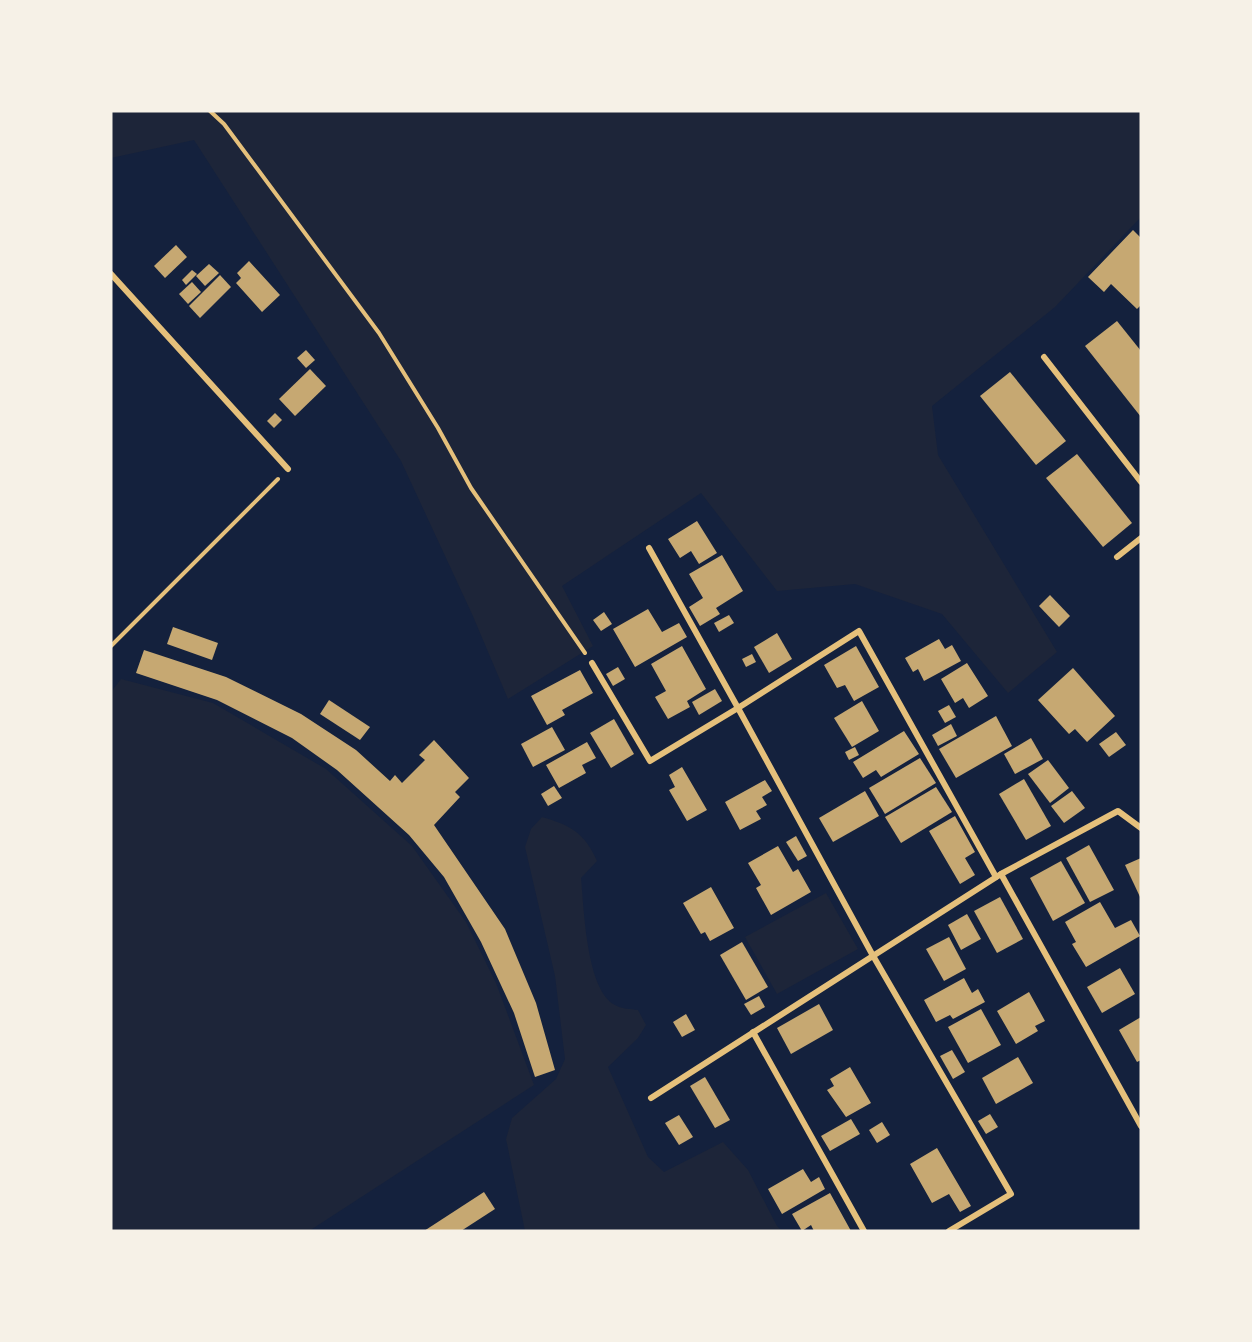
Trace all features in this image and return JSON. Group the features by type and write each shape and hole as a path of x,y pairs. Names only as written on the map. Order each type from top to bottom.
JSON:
{"street":[{"path":"111,274 288,469"},
{"path":"1044,357 1141,482"},
{"path":"1117,557 1141,538"},
{"path":"649,548 872,954 1011,1194 949,1231"},
{"path":"592,663 650,761 859,631 1141,1126"},
{"path":"651,1098 872,954 999,876 1118,810 1141,828"},
{"path":"753,1032 864,1231"}],"path":[{"path":"210,111 224,124 379,333 438,428 471,488 592,663"},
{"path":"111,645 288,469"}],"shaded area":[{"path":"111,111 1141,111 1141,217 1055,307 932,406 938,455 1057,652 1008,693 942,614 855,584 777,591 701,493 562,586 593,646 508,699 472,614 401,461 194,140 111,158"},
{"path":"121,679 213,703 326,769 412,846 466,922 496,983 534,1085 309,1231 111,1231 111,692"},
{"path":"542,817 576,831 587,843 597,861 581,878 585,927 592,966 605,996 617,1006 638,1010 646,1025 638,1038 608,1067 648,1157 664,1172 723,1142 748,1170 777,1226 782,1231 525,1231 506,1139 512,1118 556,1079 565,1059 555,976 525,847 531,829"},
{"path":"826,893 858,949 777,994 745,937"}],"building":[{"path":"1133,230 1141,238 1141,305 1137,309 1111,284 1104,292 1088,277"},
{"path":"176,245 187,257 165,278 154,266"},
{"path":"249,261 280,295 262,312 236,283 241,278 237,273"},
{"path":"209,264 219,273 205,286 196,276"},
{"path":"192,270 197,274 186,285 182,280"},
{"path":"220,275 231,287 200,318 189,306"},
{"path":"192,282 201,292 188,304 179,294"},
{"path":"1117,321 1141,351 1141,417 1085,346"},
{"path":"306,350 315,360 306,368 297,358"},
{"path":"310,369 326,386 295,416 279,399"},
{"path":"1010,372 1066,441 1036,465 980,396"},
{"path":"275,413 282,420 274,428 267,421"},
{"path":"1077,454 1132,523 1103,547 1046,478"},
{"path":"697,521 717,553 699,564 691,551 680,558 668,539"},
{"path":"722,555 743,591 716,608 720,614 700,626 689,607 703,598 689,574"},
{"path":"1050,595 1070,616 1059,627 1039,606"},
{"path":"648,609 662,632 679,623 687,637 635,667 613,629"},
{"path":"604,612 612,624 601,631 593,620"},
{"path":"729,615 734,623 719,632 714,623"},
{"path":"173,627 218,643 212,660 167,644"},
{"path":"777,633 792,659 769,673 754,647"},
{"path":"939,639 945,649 952,645 961,661 924,681 918,669 913,672 905,658"},
{"path":"682,646 706,689 687,701 690,707 668,719 655,697 666,691 651,664"},
{"path":"856,646 879,687 854,701 845,685 837,688 824,665"},
{"path":"144,650 226,677 301,714 356,750 390,781 395,775 402,783 425,760 419,755 434,740 469,778 455,792 460,797 434,825 505,929 536,1003 555,1070 535,1077 514,1013 481,942 444,877 409,835 337,770 292,738 217,700 136,673"},
{"path":"752,654 756,662 746,667 742,659"},
{"path":"967,663 988,696 969,708 963,698 955,703 941,679"},
{"path":"618,667 625,679 613,686 606,674"},
{"path":"1073,668 1115,716 1087,742 1075,729 1069,734 1038,700"},
{"path":"580,670 593,693 562,710 565,715 547,725 531,696"},
{"path":"715,689 722,701 699,715 692,702"},
{"path":"329,700 370,727 360,740 320,714"},
{"path":"862,701 879,731 852,747 834,718"},
{"path":"949,705 956,717 945,723 938,711"},
{"path":"996,716 1012,746 956,778 939,749"},
{"path":"614,719 634,754 611,768 590,733"},
{"path":"951,724 957,736 938,746 932,735"},
{"path":"552,727 565,750 533,767 521,744"},
{"path":"904,731 919,754 881,777 876,770 863,778 853,762"},
{"path":"1116,732 1126,745 1109,757 1099,744"},
{"path":"1031,738 1043,759 1015,774 1004,754"},
{"path":"587,742 596,758 582,765 586,773 559,788 546,765"},
{"path":"855,747 859,755 849,760 845,752"},
{"path":"920,758 936,783 885,814 869,788"},
{"path":"1048,760 1069,788 1050,803 1028,774"},
{"path":"682,767 707,810 687,821 669,790 675,787 669,775"},
{"path":"1024,779 1051,826 1026,840 999,794"},
{"path":"765,780 772,791 762,797 767,805 756,811 761,819 740,830 725,802"},
{"path":"554,786 562,798 548,806 541,794"},
{"path":"936,787 952,812 901,843 885,817"},
{"path":"865,791 879,816 833,842 819,818"},
{"path":"1072,791 1085,808 1064,823 1051,806"},
{"path":"955,816 975,852 965,858 975,875 960,884 929,831"},
{"path":"796,836 807,856 798,861 786,842"},
{"path":"1089,845 1114,890 1090,902 1066,858"},
{"path":"778,846 793,872 798,869 811,892 771,915 756,888 761,885 748,863"},
{"path":"1141,858 1141,899 1125,865"},
{"path":"1061,861 1085,903 1053,921 1030,878"},
{"path":"711,887 734,928 710,941 705,932 701,934 683,903"},
{"path":"1000,897 1023,939 997,953 974,911"},
{"path":"1100,902 1115,928 1131,920 1140,936 1086,967 1072,944 1076,942 1065,922"},
{"path":"967,914 981,939 961,950 948,925"},
{"path":"949,937 966,969 944,981 926,949"},
{"path":"742,942 768,987 746,1000 720,955"},
{"path":"1120,968 1135,994 1102,1013 1087,987"},
{"path":"964,978 972,993 978,989 985,1002 953,1019 950,1015 936,1022 924,1000"},
{"path":"1029,992 1045,1021 1035,1026 1038,1031 1016,1044 997,1011"},
{"path":"759,996 765,1007 751,1015 744,1004"},
{"path":"819,1004 833,1030 791,1054 777,1028"},
{"path":"981,1009 1001,1045 968,1063 948,1027"},
{"path":"686,1014 695,1030 682,1037 673,1022"},
{"path":"1141,1017 1141,1060 1137,1062 1119,1030"},
{"path":"952,1050 965,1072 953,1079 940,1056"},
{"path":"1018,1057 1033,1083 996,1104 982,1078"},
{"path":"850,1067 871,1103 846,1117 827,1090 834,1086 830,1079"},
{"path":"705,1077 730,1120 715,1128 690,1086"},
{"path":"990,1114 998,1127 986,1134 978,1121"},
{"path":"679,1115 693,1137 679,1145 665,1123"},
{"path":"851,1119 860,1134 830,1151 821,1136"},
{"path":"882,1122 890,1135 877,1143 869,1130"},
{"path":"937,1148 971,1206 960,1212 949,1194 932,1203 910,1164"},
{"path":"803,1169 811,1182 819,1177 825,1189 782,1214 768,1189"},
{"path":"484,1192 495,1209 461,1231 424,1231"},
{"path":"830,1193 851,1231 814,1231 811,1225 802,1231 792,1214"}]}
